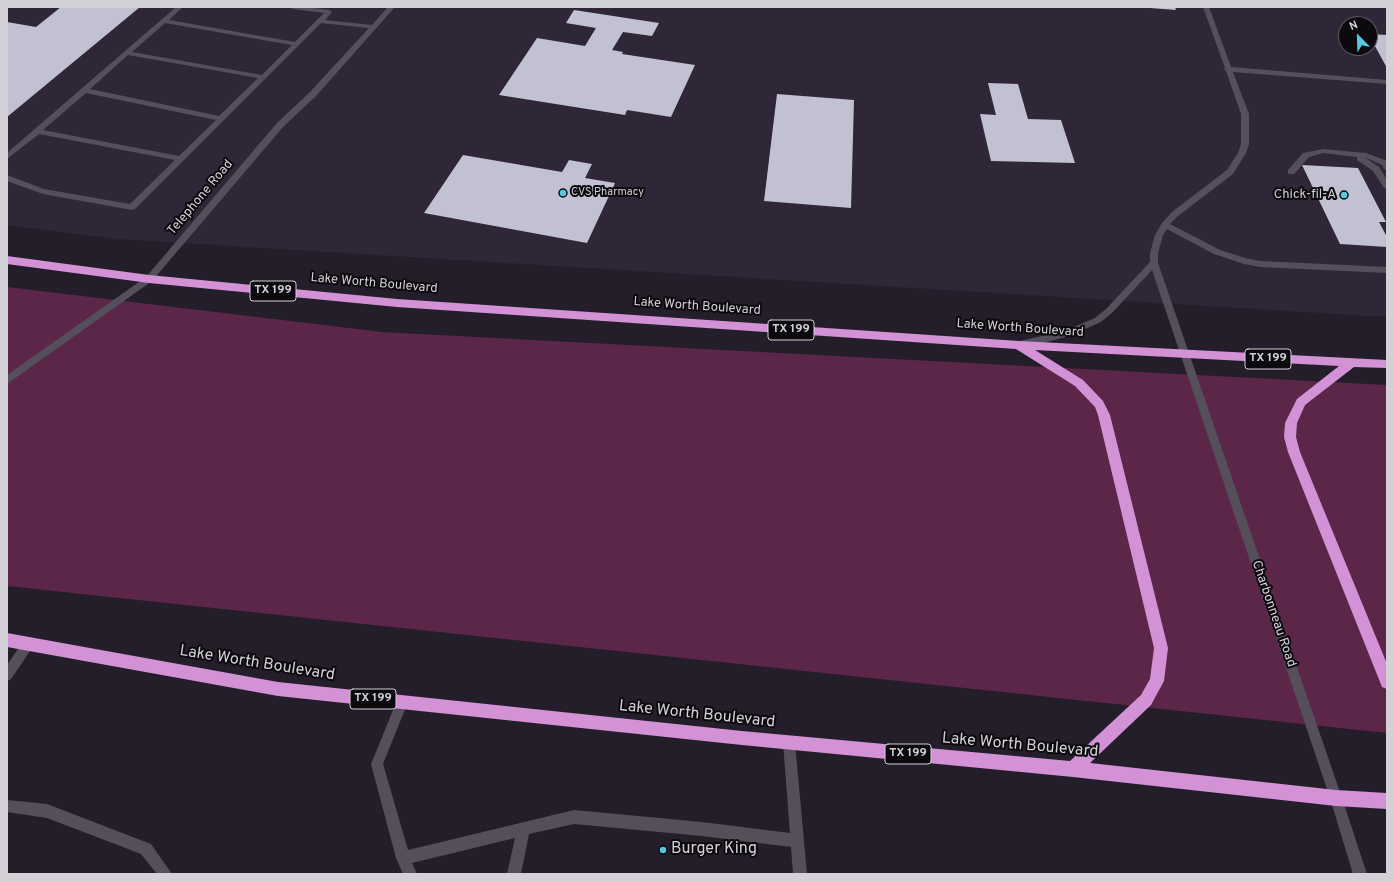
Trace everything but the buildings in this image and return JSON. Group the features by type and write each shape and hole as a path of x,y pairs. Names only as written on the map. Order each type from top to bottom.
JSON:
{"highway":[{"name":"Lake Worth Boulevard","path":"7,260 149,279 397,304 1019,345 1185,355 1387,364"},
{"path":"1019,345 1079,383 1099,404 1104,416 1161,648 1160,667 1157,681 1146,700 1073,769"},
{"path":"1351,363 1301,402 1294,412 1291,423 1290,437 1294,452 1387,682"},
{"name":"Lake Worth Boulevard","path":"7,640 278,689 789,743 1073,769 1336,798 1387,801"}],"street":[{"path":"7,157 180,7"},
{"path":"7,178 43,191 132,207 329,12 293,7"},
{"name":"Telephone Road","path":"7,380 149,279 280,125 313,94 392,7"},
{"path":"1019,345 1069,333 1098,320 1109,311 1154,263 1154,253 1158,235 1165,225 1175,214 1221,180 1233,168 1242,153 1246,135 1245,114 1227,69 1206,7"},
{"path":"163,21 296,44"},
{"path":"319,21 374,27"},
{"path":"127,53 263,77"},
{"path":"1227,69 1387,82"},
{"path":"84,90 222,119"},
{"path":"37,131 181,159"},
{"path":"1290,172 1301,159 1314,152 1366,155 1385,163 1387,167"},
{"path":"1349,153 1366,161 1376,169 1387,186"},
{"path":"1165,225 1217,252 1244,261 1260,264 1387,270"},
{"name":"Charbonneau Road","path":"1154,263 1336,798 1360,874"},
{"path":"7,675 28,644"},
{"path":"402,702 377,764 403,858 410,874"},
{"path":"789,743 800,874"},
{"path":"7,806 47,811 146,849 165,874"},
{"path":"403,858 574,817 702,829 797,841"},
{"path":"514,874 524,828"}],"shaded area":[{"path":"7,7 1387,7 1387,317 118,239 7,225"},
{"path":"7,287 382,332 1387,385 1387,733 7,586"}],"place":[{"name":"CVS Pharmacy","path":"563,193"},
{"name":"Chick-fil-A","path":"1344,195"},
{"name":"Burger King","path":"663,850"}]}
